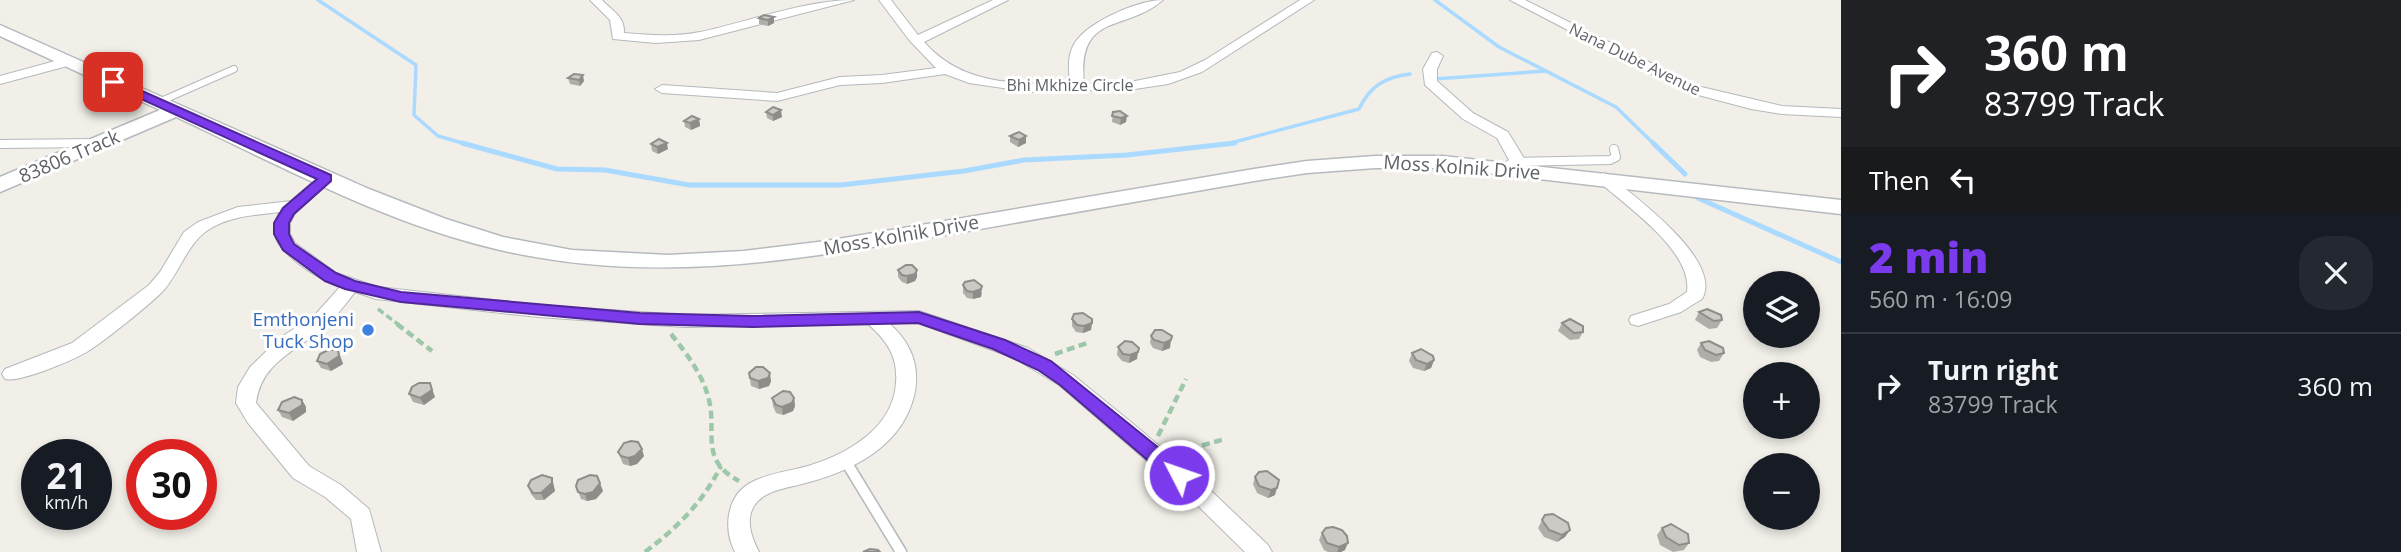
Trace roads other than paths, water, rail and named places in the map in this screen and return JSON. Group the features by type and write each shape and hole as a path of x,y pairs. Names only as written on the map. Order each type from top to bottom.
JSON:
{"main road":[{"name":"Moss Kolnik Drive","path":"0,30 326,178 438,224 499,243 572,257 668,262 744,258 826,248 1307,167 1376,162 1511,165 1841,207"},
{"name":"83806 Track","path":"0,185 100,143 167,106"}],"street":[{"path":"596,0 602,9 615,18 618,25 615,35 623,37 699,36 752,21 785,16 848,0"},
{"name":"Bhi Mkhize Circle","path":"886,0 917,40 947,70 971,80 1011,86 1077,87 1143,85 1186,75 1308,0"},
{"path":"917,40 1002,0"},
{"path":"1077,87 1077,50 1080,41 1091,32 1157,0"},
{"name":"Nana Dube Avenue","path":"1516,0 1692,89 1772,109 1841,113"},
{"path":"1437,56 1430,69 1430,82 1468,116 1503,135 1517,156 1511,165"},
{"path":"0,80 66,62"},
{"path":"662,89 777,97 840,81 883,79 947,70"},
{"path":"326,178 293,205 282,223 282,234 288,246 330,277 356,287 401,297 658,319 752,321 899,316 930,320 1036,361 1066,380 1154,454 1259,552"},
{"path":"1602,178 1679,246 1690,260 1698,279 1696,295 1675,308 1638,320"},
{"path":"12,374 79,348 155,289 167,275 190,236 204,225 238,212 293,205"},
{"path":"356,287 320,321 288,342 257,372 248,387 246,403 255,418 301,472 333,491 361,515 369,552"},
{"path":"747,552 738,530 740,514 742,504 758,488 815,472 862,451 891,428 903,407 907,365 902,347 871,317"}],"lane":[{"path":"167,106 234,69"},
{"path":"0,144 19,141 100,143"},
{"path":"1511,165 1610,160 1616,157 1614,149"},
{"path":"845,460 901,552"}],"waterway":[{"path":"318,0 416,65 414,115 438,136 464,144"},
{"path":"1435,0 1499,47 1546,71"},
{"path":"1434,79 1546,71"},
{"path":"1546,71 1616,107 1655,145"},
{"path":"1227,144 1359,109 1368,94 1379,84 1410,74"},
{"path":"1227,144 1235,143"},
{"path":"1653,143 1685,174"},
{"path":"464,144 557,169 605,170 689,185 841,185 964,171 1024,160 1127,155 1227,144"},
{"path":"464,144 469,145"},
{"path":"1223,145 1227,144"},
{"path":"1698,198 1841,262"}],"place":[{"name":"Emthonjeni Tuck Shop","path":"368,330"}]}
